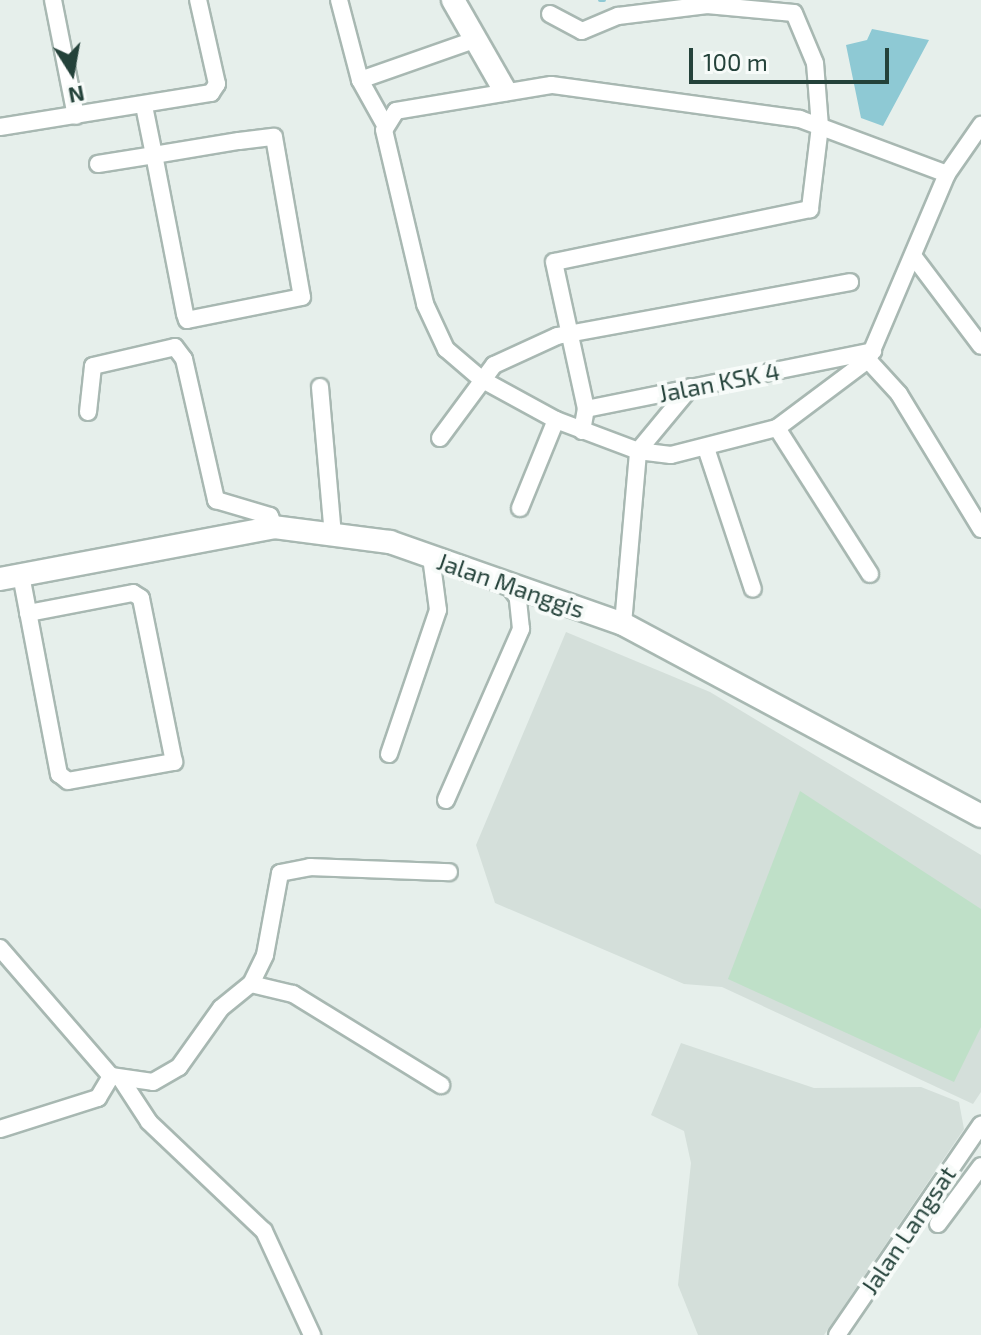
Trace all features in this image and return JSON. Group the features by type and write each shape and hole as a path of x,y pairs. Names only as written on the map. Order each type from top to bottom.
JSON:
{"street":[{"path":"53,0 76,116"},
{"path":"0,127 211,93 217,84 198,0"},
{"path":"339,0 360,80 385,125 433,329 481,379 556,420 638,451 707,451 777,428 871,356 947,174 981,125"},
{"path":"453,0 504,89"},
{"path":"582,431 586,409 567,335 554,262 810,209 820,126 803,22 774,10 760,0"},
{"path":"550,14 582,31 618,16 711,2 774,10"},
{"path":"360,80 477,39"},
{"path":"385,125 396,111 504,89 551,85 820,126 947,174"},
{"path":"98,164 154,155 274,137 304,291 296,300 197,319 185,314 154,155 144,106"},
{"path":"914,257 981,346"},
{"path":"440,438 494,365 567,335 850,282"},
{"path":"88,412 93,366 175,347 184,359 216,500 270,516 274,527"},
{"path":"871,356 899,394 981,529"},
{"name":"Jalan KSK 4","path":"586,409 691,387 871,356"},
{"path":"320,387 333,535"},
{"path":"623,624 638,451 691,387"},
{"path":"520,508 556,420"},
{"path":"777,428 870,574"},
{"path":"707,451 753,589"},
{"name":"Jalan Manggis","path":"10,577 274,527 333,535 431,557 623,624 981,816"},
{"path":"389,754 438,610 431,557"},
{"path":"10,577 28,613 59,774 68,781 174,762 147,607 133,593 28,613"},
{"path":"446,800 521,629 518,598 508,584"},
{"path":"0,1129 98,1098 116,1078 167,1076 221,1008 251,984 265,955 280,873 310,867 449,872"},
{"path":"0,948 116,1078 149,1122 264,1231 312,1335"},
{"path":"251,984 293,994 441,1085"},
{"name":"Jalan Langsat","path":"837,1335 981,1125"},
{"path":"938,1224 975,1186 981,1166"},
{"path":"949,1169 975,1186"}],"shaded area":[{"path":"566,632 710,692 981,855 981,1092 973,1104 722,987 684,984 495,903 476,845"},
{"path":"681,1043 814,1088 921,1087 959,1102 964,1129 824,1335 698,1335 678,1285 691,1163 684,1131 651,1115"}],"green space":[{"path":"800,791 981,909 981,1027 954,1082 728,979"}],"water":[{"path":"872,29 929,40 883,126 861,118 846,45 867,40"}]}
